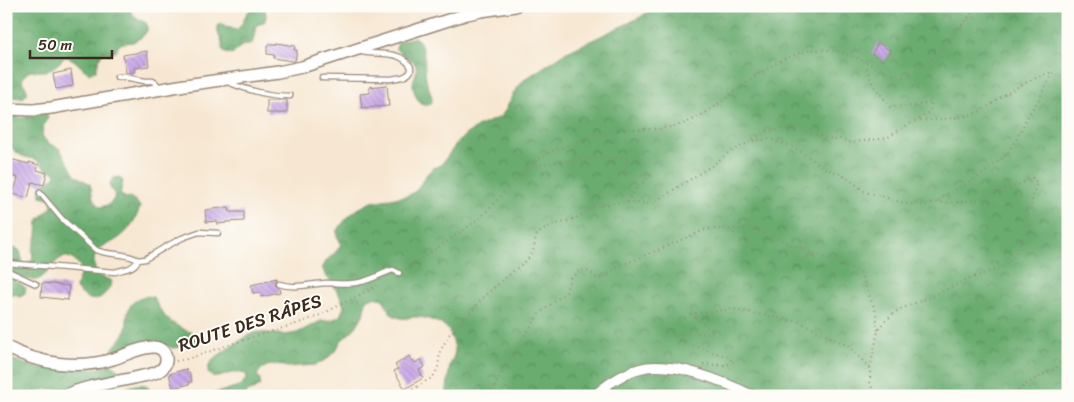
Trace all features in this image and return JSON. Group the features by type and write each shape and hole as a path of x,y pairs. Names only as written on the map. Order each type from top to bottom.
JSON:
{"street":[{"path":"6,109 33,110 51,108 294,69 467,14 515,6"},
{"path":"6,347 24,356 38,360 66,364 95,363 144,348 154,347 162,350 166,356 164,368 159,371 86,388 64,396"},
{"path":"594,396 625,374 646,367 660,366 696,373 754,396"}],"lane":[{"path":"322,78 391,78 402,77 410,72 410,65 400,57 360,52 360,49"},
{"path":"117,77 153,81 159,90"},
{"path":"228,79 230,83 261,94 290,96"},
{"path":"40,193 62,220 96,250 103,253 126,255 138,260 145,259 182,238 199,232 218,233"},
{"path":"6,263 116,272 133,267 138,260"},
{"path":"6,270 36,284"},
{"path":"279,284 289,286 358,283 393,270 399,273"}],"path":[{"path":"399,273 447,242 482,216 528,168 554,150 605,132 654,129 676,126 690,121 707,112 764,69 787,58 806,52 826,50 848,54 898,77 906,77 934,58 978,6"},
{"path":"399,396 433,377 438,367 440,352 448,336 472,312 485,295 528,259 533,252 538,233 554,224 578,217 589,208 598,205 627,202 651,204 713,166 728,153 771,130 786,129 850,142 880,140 887,138 930,111 932,102 913,106 890,107 878,92 866,69 867,63"},
{"path":"750,141 770,140 794,147 825,168 848,177 865,192 906,204 925,205 936,202 982,175 1007,154 1053,72 1027,82 980,111 965,116 918,120"},
{"path":"528,168 576,160 629,158 623,175 650,175 635,190 627,202"},
{"path":"878,331 883,323 898,310 966,280 1001,268 1013,259 1025,226 1036,180 1032,178 978,200 936,202"},
{"path":"490,396 508,361 538,314 566,292 570,278 580,270 599,279 605,278 615,268 707,229 754,229 860,272 876,312 878,331 870,369 870,382 875,396"},
{"name":"ROUTE DES RÂPES","path":"166,363 187,359 316,317 381,284"},
{"path":"696,364 723,366 734,362 726,356 688,344 672,335 714,332 691,314 732,310 800,322 850,347 870,369"},
{"path":"999,396 1016,392 1032,380 1056,368 1068,355"},
{"path":"1060,396 1068,385"},
{"path":"902,396 918,394 935,396"}],"green space":[{"path":"6,6 129,6 133,15 147,24 147,31 142,37 133,42 119,45 116,50 109,54 103,53 99,58 96,70 90,73 73,59 65,57 50,69 27,73 22,81 27,92 23,98 6,97"},
{"path":"256,6 265,6 266,17 263,23 257,25 252,44 241,46 233,53 225,53 222,49 218,30 219,24 236,30 242,24 248,12"},
{"path":"657,6 1068,6 1068,396 446,396 450,365 455,350 447,328 425,318 395,316 384,301 370,298 366,302 363,315 356,327 341,341 336,350 327,359 315,365 287,367 277,364 267,366 261,369 257,375 260,379 260,385 243,396 210,396 211,393 241,385 247,378 246,374 239,373 215,377 208,373 209,365 213,359 247,336 259,332 285,335 297,333 321,321 332,320 340,316 344,307 341,297 322,267 340,247 341,243 337,236 337,230 348,217 371,202 407,196 416,191 427,174 433,168 441,165 465,135 479,126 500,117 515,91 524,80 565,53 639,18"},
{"path":"414,37 420,42 424,53 426,79 432,99 428,105 421,103 415,94 413,84 416,66 410,58 396,49 398,42"},
{"path":"6,113 22,118 47,114 48,117 42,134 44,139 60,149 75,175 90,184 97,205 100,207 108,205 114,199 115,193 110,188 110,183 114,178 119,177 123,181 120,194 126,198 133,199 140,207 134,221 126,232 101,247 96,254 94,265 96,271 101,276 112,281 107,291 98,299 88,298 76,289 81,269 77,263 67,257 58,260 41,278 36,280 17,276 16,280 26,288 25,293 20,296 14,294 6,295 6,263 9,257 9,250 16,248 20,251 23,263 26,264 33,258 32,251 37,236 38,222 51,208 52,204 49,198 41,196 40,189 55,177 56,174 54,171 46,169 33,158 21,155 6,144"},
{"path":"148,296 153,297 162,312 172,323 197,336 197,341 193,346 173,348 154,342 114,354 112,349 120,340 127,326 129,308 136,300"},
{"path":"6,357 29,365 49,368 102,368 111,364 119,370 110,386 112,392 140,385 148,386 149,391 144,396 89,396 79,387 47,389 33,393 21,392 6,387"}],"building":[{"path":"276,43 295,46 294,50 297,50 295,61 273,58 274,55 267,54 268,44"},
{"path":"878,43 891,51 884,61 872,53"},
{"path":"147,51 149,66 134,68 135,72 126,73 123,55"},
{"path":"71,70 73,86 56,89 53,74"},
{"path":"387,85 389,106 362,108 360,94 370,93 369,87"},
{"path":"267,100 287,100 287,113 267,113"},
{"path":"6,158 39,165 37,170 47,173 44,185 32,182 28,198 13,194 18,178 6,174"},
{"path":"229,207 230,212 244,212 244,221 217,224 217,221 206,222 205,210"},
{"path":"277,279 275,285 279,288 280,293 261,297 260,292 253,293 251,285"},
{"path":"42,283 69,286 68,300 41,297"},
{"path":"409,356 411,361 413,360 415,363 421,359 425,367 419,370 423,378 405,389 394,371 398,369 395,365"},
{"path":"186,369 192,382 173,388 169,374"}]}
